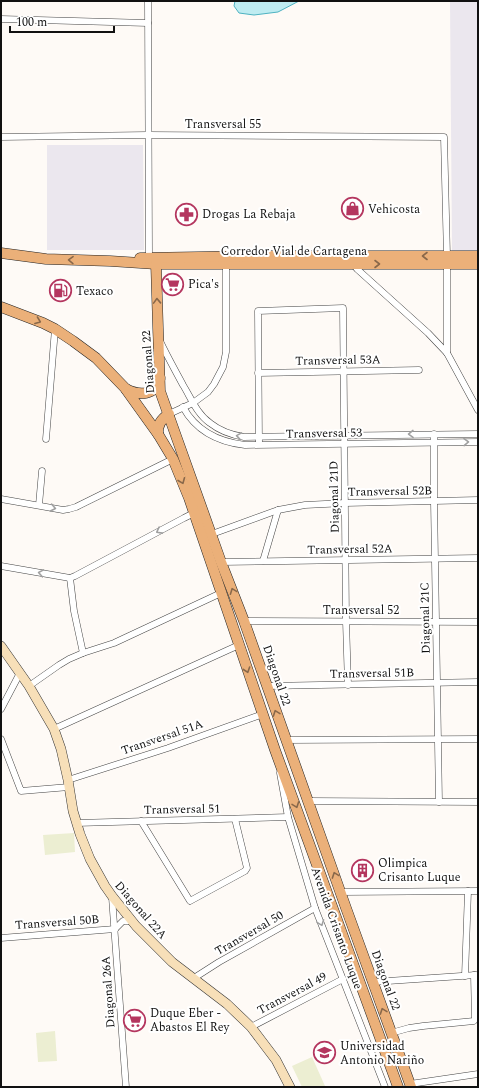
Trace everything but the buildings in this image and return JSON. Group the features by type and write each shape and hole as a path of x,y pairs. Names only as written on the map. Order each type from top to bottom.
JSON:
{"main road":[{"name":"Corredor Vial de Cartagena","path":"1,253 46,259 226,264 354,264 447,260 478,256"},
{"name":"Corredor Vial de Cartagena","path":"152,261 447,260 478,264"},
{"name":"Diagonal 22","path":"152,261 159,338 160,391 410,1086"},
{"name":"Diagonal 22","path":"1,307 55,329 73,340 96,358 125,388 158,434 173,459 194,514 275,750 398,1087"},
{"path":"125,388 137,394 150,392 155,388 160,376"},
{"path":"158,434 161,420 169,414"}],"street":[{"name":"Diagonal 22","path":"148,1 148,135 152,261"},
{"path":"1,19 148,22"},
{"name":"Transversal 55","path":"1,137 148,135 444,137 447,260"},
{"path":"447,260 447,352"},
{"path":"169,414 193,403 208,392 223,367 226,352 226,264"},
{"path":"354,264 357,269 447,352 478,410"},
{"name":"Diagonal 21D","path":"258,373 258,312 343,308 348,685"},
{"path":"46,439 55,329"},
{"name":"Transversal 53","path":"159,338 193,403 201,415 210,424 223,432 244,437 478,434"},
{"name":"Transversal 53A","path":"258,373 419,370"},
{"path":"258,373 259,444"},
{"name":"Transversal 53","path":"183,408 190,418 203,430 214,437 233,444 478,442"},
{"name":"Diagonal 21C","path":"434,434 439,802"},
{"path":"1,499 69,510 173,459"},
{"path":"39,505 42,471"},
{"name":"Transversal 52B","path":"212,534 278,510 305,505 478,500"},
{"path":"263,561 278,510"},
{"path":"1,566 70,578 194,514"},
{"name":"Transversal 52A","path":"222,562 478,558"},
{"path":"70,578 74,611 83,653"},
{"path":"29,686 59,665 83,653 114,643 221,593"},
{"name":"Transversal 52","path":"244,621 478,622"},
{"path":"54,729 239,645"},
{"name":"Diagonal 22A","path":"1,646 29,686 54,729 61,749 69,783 76,823 90,859 112,896 136,926 172,962 228,1004 251,1027 276,1060 290,1087"},
{"path":"1,709 20,673"},
{"name":"Transversal 51B","path":"266,686 478,682"},
{"name":"Transversal 51A","path":"1,739 21,791 69,783 263,714"},
{"path":"286,740 478,739"},
{"name":"Avenida Crisanto Luque","path":"275,750 288,817 315,908 385,1087"},
{"path":"308,801 478,802"},
{"name":"Transversal 51","path":"76,823 288,817"},
{"path":"141,821 190,901 247,868 235,819"},
{"path":"465,976 468,891"},
{"path":"341,892 478,891"},
{"name":"Diagonal 26A","path":"112,896 126,1087"},
{"name":"Transversal 50","path":"194,978 219,962 315,908"},
{"name":"Transversal 50B","path":"1,938 115,929 122,921 130,922 136,926"},
{"path":"373,982 476,975 474,1022 423,1026 392,1033"},
{"name":"Transversal 49","path":"251,1027 343,979"},
{"path":"410,1086 478,1074"}],"shaded area":[{"path":"450,1 478,1 478,251 452,251"},
{"path":"47,145 143,145 144,250 47,250"}],"green space":[{"path":"74,833 75,852 45,855 43,835"},
{"path":"55,1031 57,1061 38,1062 36,1033"},
{"path":"312,1057 325,1086 323,1087 302,1087 292,1066"}],"water":[{"path":"235,1 299,1 278,12 254,15 239,13 234,6"}],"place":[{"name":"Vehicosta","path":"352,209"},
{"name":"Drogas La Rebaja","path":"187,214"},
{"name":"Pica's","path":"173,284"},
{"name":"Texaco","path":"61,291"},
{"name":"Olimpica Crisanto Luque","path":"362,870"},
{"name":"Duque Eber - Abastos El Rey","path":"134,1020"},
{"name":"Universidad Antonio Nariño","path":"325,1053"}]}
